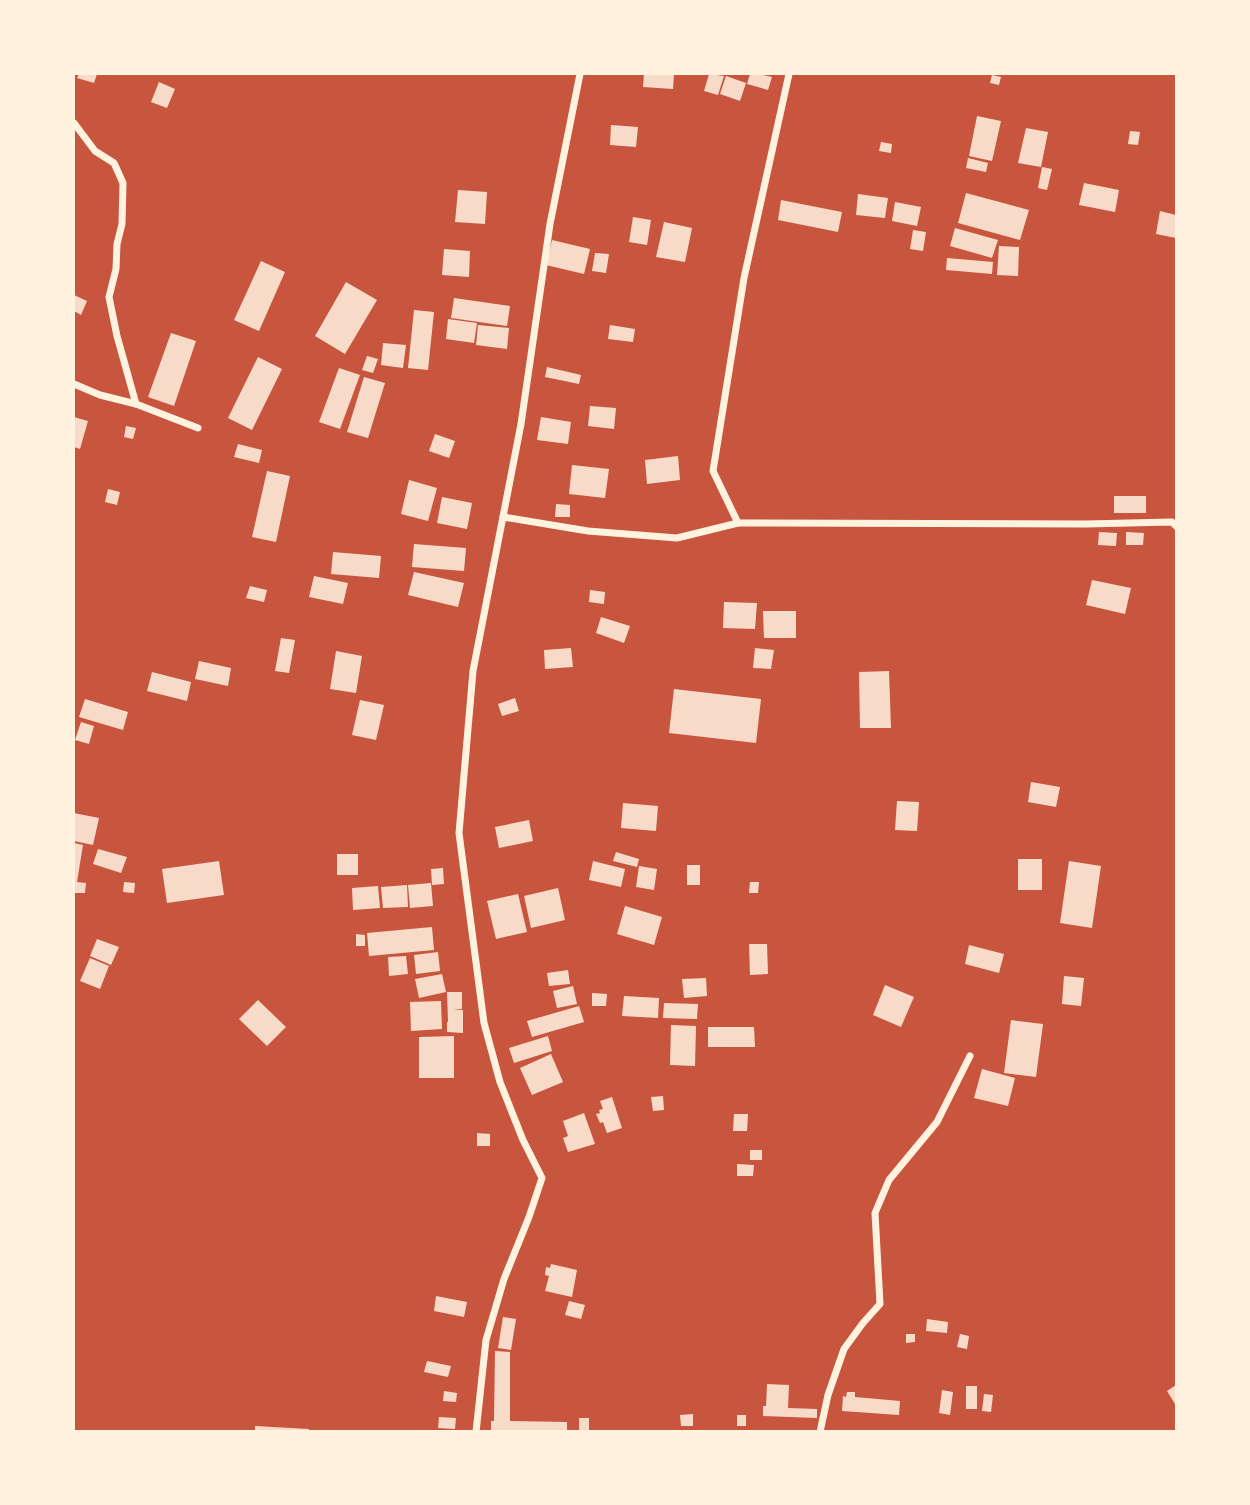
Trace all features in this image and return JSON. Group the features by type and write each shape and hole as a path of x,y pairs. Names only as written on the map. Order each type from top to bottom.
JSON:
{"street":[{"path":"476,1432 486,1340 504,1279 542,1178 523,1140 500,1082 484,1023 459,833 473,671 521,424 551,224 580,74"},
{"path":"738,523 713,471 744,278 789,74"},
{"path":"74,123 95,151 114,163 123,183 122,224 109,297 136,404"},
{"path":"74,384 198,428"},
{"path":"503,517 588,531 677,538 738,523 1172,522 1177,526"},
{"path":"820,1432 828,1395 844,1349 880,1304 874,1213 889,1180 937,1122 970,1056"}],"building":[{"path":"79,74 97,74 94,83 77,78"},
{"path":"644,74 674,75 673,89 643,87"},
{"path":"709,74 724,76 718,95 704,91"},
{"path":"750,74 772,77 768,90 747,84"},
{"path":"992,75 1001,77 999,85 990,83"},
{"path":"726,76 746,83 740,101 720,94"},
{"path":"159,82 175,89 167,108 151,102"},
{"path":"977,116 1001,121 992,161 969,156"},
{"path":"611,125 638,127 636,147 610,145"},
{"path":"1026,128 1048,132 1041,167 1018,163"},
{"path":"1130,131 1140,132 1138,145 1128,144"},
{"path":"881,142 892,144 891,153 879,151"},
{"path":"968,158 988,163 986,172 966,168"},
{"path":"1042,167 1052,169 1047,190 1038,188"},
{"path":"1084,183 1119,190 1115,212 1079,205"},
{"path":"458,190 487,192 485,224 455,222"},
{"path":"966,193 1029,210 1020,240 958,223"},
{"path":"858,194 888,198 885,218 856,215"},
{"path":"781,200 842,212 838,232 778,220"},
{"path":"895,202 921,207 917,226 892,221"},
{"path":"1160,211 1176,215 1176,238 1156,234"},
{"path":"633,217 651,220 647,245 629,242"},
{"path":"664,222 692,228 685,262 656,257"},
{"path":"955,228 998,240 992,258 950,246"},
{"path":"913,230 926,232 923,251 910,249"},
{"path":"552,240 590,249 584,274 546,265"},
{"path":"999,246 1019,247 1018,276 997,275"},
{"path":"444,249 470,251 469,277 442,275"},
{"path":"595,253 609,254 606,273 592,271"},
{"path":"947,258 993,262 992,274 946,270"},
{"path":"261,261 285,272 259,331 234,320"},
{"path":"346,282 377,300 345,354 315,336"},
{"path":"74,295 87,301 81,315 74,311"},
{"path":"454,298 510,306 507,326 451,318"},
{"path":"414,310 434,312 428,370 408,368"},
{"path":"448,319 477,323 474,343 446,339"},
{"path":"478,325 509,328 507,349 476,345"},
{"path":"610,325 635,329 633,342 608,339"},
{"path":"171,333 196,341 174,406 148,397"},
{"path":"383,343 406,345 403,368 381,365"},
{"path":"367,356 378,359 373,373 362,370"},
{"path":"258,357 282,369 252,430 228,418"},
{"path":"547,367 581,375 579,384 545,377"},
{"path":"339,368 360,375 340,429 319,422"},
{"path":"364,377 385,383 368,438 347,432"},
{"path":"590,406 616,408 614,429 588,426"},
{"path":"74,417 88,421 80,449 74,447"},
{"path":"541,417 571,422 568,444 537,440"},
{"path":"126,426 136,428 133,439 124,437"},
{"path":"435,434 455,441 449,458 429,451"},
{"path":"238,444 262,450 259,463 234,457"},
{"path":"678,456 680,480 647,484 645,460"},
{"path":"572,465 609,469 605,498 569,494"},
{"path":"267,471 290,476 276,542 252,537"},
{"path":"409,480 437,488 428,521 401,514"},
{"path":"108,489 120,492 117,505 105,502"},
{"path":"1114,496 1146,496 1146,513 1114,513"},
{"path":"442,497 472,503 467,529 437,523"},
{"path":"556,504 570,505 570,517 555,517"},
{"path":"1099,532 1117,533 1116,546 1098,545"},
{"path":"1126,532 1144,533 1143,545 1126,545"},
{"path":"414,544 466,548 464,571 412,567"},
{"path":"333,552 381,556 379,578 331,574"},
{"path":"414,572 464,583 458,607 408,595"},
{"path":"314,576 348,583 343,604 309,597"},
{"path":"1092,580 1131,588 1125,614 1086,605"},
{"path":"250,586 267,590 264,602 246,598"},
{"path":"590,590 605,592 604,604 589,602"},
{"path":"724,602 757,603 755,629 723,628"},
{"path":"763,611 796,611 796,638 764,638"},
{"path":"601,617 630,626 624,643 596,633"},
{"path":"281,638 295,640 289,673 275,671"},
{"path":"571,648 573,667 545,669 544,650"},
{"path":"755,648 774,650 771,669 753,668"},
{"path":"336,651 362,656 356,693 330,689"},
{"path":"199,661 231,668 228,686 195,679"},
{"path":"889,671 891,728 860,728 859,672"},
{"path":"152,672 191,682 187,701 147,691"},
{"path":"674,689 761,699 756,743 669,733"},
{"path":"515,698 519,711 502,716 498,704"},
{"path":"85,699 128,712 123,730 79,717"},
{"path":"360,700 384,705 376,740 352,735"},
{"path":"81,722 94,726 89,744 75,740"},
{"path":"1031,782 1060,787 1056,807 1028,802"},
{"path":"897,801 919,802 917,831 895,830"},
{"path":"623,803 658,806 656,831 621,828"},
{"path":"74,813 99,818 93,845 74,841"},
{"path":"529,820 533,841 499,848 495,827"},
{"path":"74,843 83,845 77,882 86,883 85,893 74,893"},
{"path":"98,849 127,857 121,873 93,864"},
{"path":"616,852 639,859 637,867 613,861"},
{"path":"337,854 358,854 358,875 337,875"},
{"path":"1018,859 1042,859 1042,890 1018,890"},
{"path":"219,861 224,895 167,903 162,869"},
{"path":"593,861 625,869 621,887 589,880"},
{"path":"1069,861 1101,866 1092,928 1060,923"},
{"path":"687,865 700,865 700,885 687,885"},
{"path":"639,866 657,869 654,890 636,887"},
{"path":"443,868 444,884 432,885 431,869"},
{"path":"124,882 135,883 134,893 123,892"},
{"path":"750,882 759,882 758,893 749,893"},
{"path":"431,883 433,906 410,908 408,885"},
{"path":"407,885 408,907 383,908 381,887"},
{"path":"378,886 380,908 353,910 352,888"},
{"path":"558,888 565,920 531,928 524,896"},
{"path":"518,894 527,932 496,939 487,901"},
{"path":"625,906 662,917 654,945 617,934"},
{"path":"432,927 434,950 369,956 367,933"},
{"path":"356,934 365,935 365,946 356,946"},
{"path":"97,939 119,947 111,965 90,956"},
{"path":"749,944 767,944 768,974 750,975"},
{"path":"969,945 1004,954 999,973 965,964"},
{"path":"438,952 440,971 416,974 414,955"},
{"path":"406,956 408,974 389,976 388,957"},
{"path":"90,958 109,966 100,989 80,981"},
{"path":"568,970 570,984 549,986 547,973"},
{"path":"442,974 446,992 419,998 415,979"},
{"path":"1064,976 1084,978 1081,1006 1062,1004"},
{"path":"706,978 707,996 684,998 682,979"},
{"path":"885,985 914,997 901,1027 873,1015"},
{"path":"573,986 577,1004 557,1008 553,991"},
{"path":"447,992 462,992 462,1009 453,1010 463,1010 463,1033 447,1032"},
{"path":"592,993 607,994 606,1006 592,1006"},
{"path":"624,996 659,998 658,1018 622,1016"},
{"path":"258,1000 286,1027 267,1046 239,1019"},
{"path":"441,1001 442,1029 411,1031 410,1002"},
{"path":"664,1003 698,1004 697,1019 663,1018"},
{"path":"579,1006 584,1022 532,1037 527,1021"},
{"path":"1011,1020 1043,1024 1036,1077 1004,1073"},
{"path":"671,1025 696,1026 695,1066 670,1065"},
{"path":"708,1027 754,1027 755,1047 708,1047"},
{"path":"454,1036 454,1078 419,1078 419,1037"},
{"path":"548,1036 552,1051 514,1063 509,1048"},
{"path":"551,1054 563,1082 532,1095 520,1068"},
{"path":"982,1069 1015,1078 1008,1106 974,1098"},
{"path":"663,1096 664,1110 653,1111 651,1097"},
{"path":"612,1097 622,1128 607,1133 596,1114 603,1109 600,1101"},
{"path":"584,1113 595,1144 568,1152 563,1138 568,1136 563,1121"},
{"path":"734,1114 748,1114 747,1131 733,1131"},
{"path":"477,1133 490,1134 490,1146 477,1146"},
{"path":"750,1150 762,1150 762,1160 750,1160"},
{"path":"737,1164 754,1165 753,1176 737,1176"},
{"path":"551,1264 577,1270 572,1297 545,1291 549,1276 545,1275 546,1267 550,1268"},
{"path":"436,1296 467,1302 464,1317 434,1311"},
{"path":"569,1301 585,1305 581,1319 565,1315"},
{"path":"503,1317 516,1319 511,1350 498,1348"},
{"path":"927,1319 948,1322 947,1333 926,1331"},
{"path":"906,1334 915,1334 915,1342 906,1343"},
{"path":"960,1334 969,1336 967,1349 957,1347"},
{"path":"495,1351 510,1352 510,1421 567,1422 567,1432 491,1432 491,1421 494,1421"},
{"path":"427,1361 451,1366 448,1377 424,1372"},
{"path":"767,1384 789,1385 788,1408 817,1409 817,1418 763,1416"},
{"path":"1176,1385 1176,1403 1175,1404 1167,1391"},
{"path":"966,1386 977,1386 977,1409 966,1409"},
{"path":"942,1390 953,1392 950,1415 939,1413"},
{"path":"444,1391 457,1393 456,1402 443,1401"},
{"path":"847,1392 855,1392 855,1397 900,1401 899,1415 842,1411 843,1396 846,1397"},
{"path":"984,1394 993,1395 991,1412 982,1411"},
{"path":"693,1414 693,1426 681,1426 680,1415"},
{"path":"737,1415 746,1415 746,1426 737,1426"},
{"path":"439,1417 456,1418 455,1429 438,1428"},
{"path":"579,1418 589,1418 589,1432 579,1432"},
{"path":"255,1426 309,1429 309,1432 255,1432"}]}
